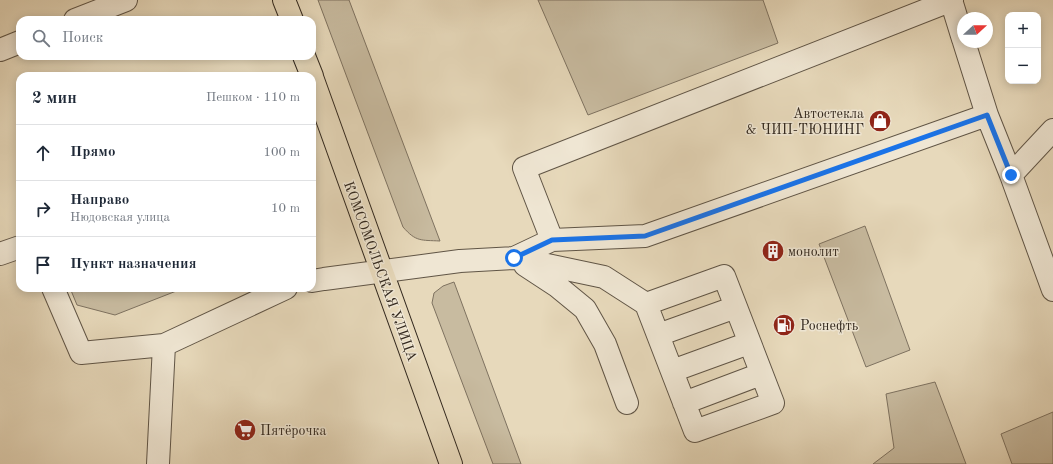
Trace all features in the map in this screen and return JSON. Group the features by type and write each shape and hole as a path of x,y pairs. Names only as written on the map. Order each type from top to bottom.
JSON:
{"main road":[{"path":"284,0 290,16"},
{"name":"КОМСОМОЛЬСКАЯ УЛИЦА","path":"306,60 310,72"},
{"name":"КОМСОМОЛЬСКАЯ УЛИЦА","path":"316,88 451,464"}],"street":[{"path":"85,16 126,0"},
{"path":"552,240 524,168 951,0 957,20"},
{"path":"0,50 16,44"},
{"path":"965,48 987,115 1011,175 1053,290"},
{"path":"514,258 552,240 645,236 987,115"},
{"path":"1011,175 1053,130"},
{"path":"0,254 16,248"},
{"path":"514,258 557,286 585,309 605,344 628,403"},
{"path":"316,280 460,261 514,258 604,277 646,304 695,431 773,403 724,276 646,304"},
{"path":"55,292 81,353 164,345 277,292"},
{"path":"658,335 736,307"},
{"path":"672,371 749,343"},
{"path":"158,464 164,345"},
{"path":"684,403 761,374"}],"shaded area":[{"path":"318,0 349,0 440,241 415,238 403,227"},
{"path":"538,0 763,0 778,43 588,115"},
{"path":"865,226 910,350 866,367 819,244"},
{"path":"454,282 521,464 493,464 432,303 434,293 443,286"},
{"path":"72,292 174,292 115,315 77,305"},
{"path":"935,382 966,464 873,464 894,448 886,394"},
{"path":"1053,412 1053,464 1012,464 1001,434"}],"place":[{"name":"Автостекла & ЧИП-ТЮНИНГ","path":"880,121"},
{"name":"монолит","path":"773,251"},
{"name":"Роснефть","path":"784,325"},
{"name":"Пятёрочка","path":"245,430"}],"route":[{"path":"514,258 552,240 645,236 987,115 1011,175"}]}
